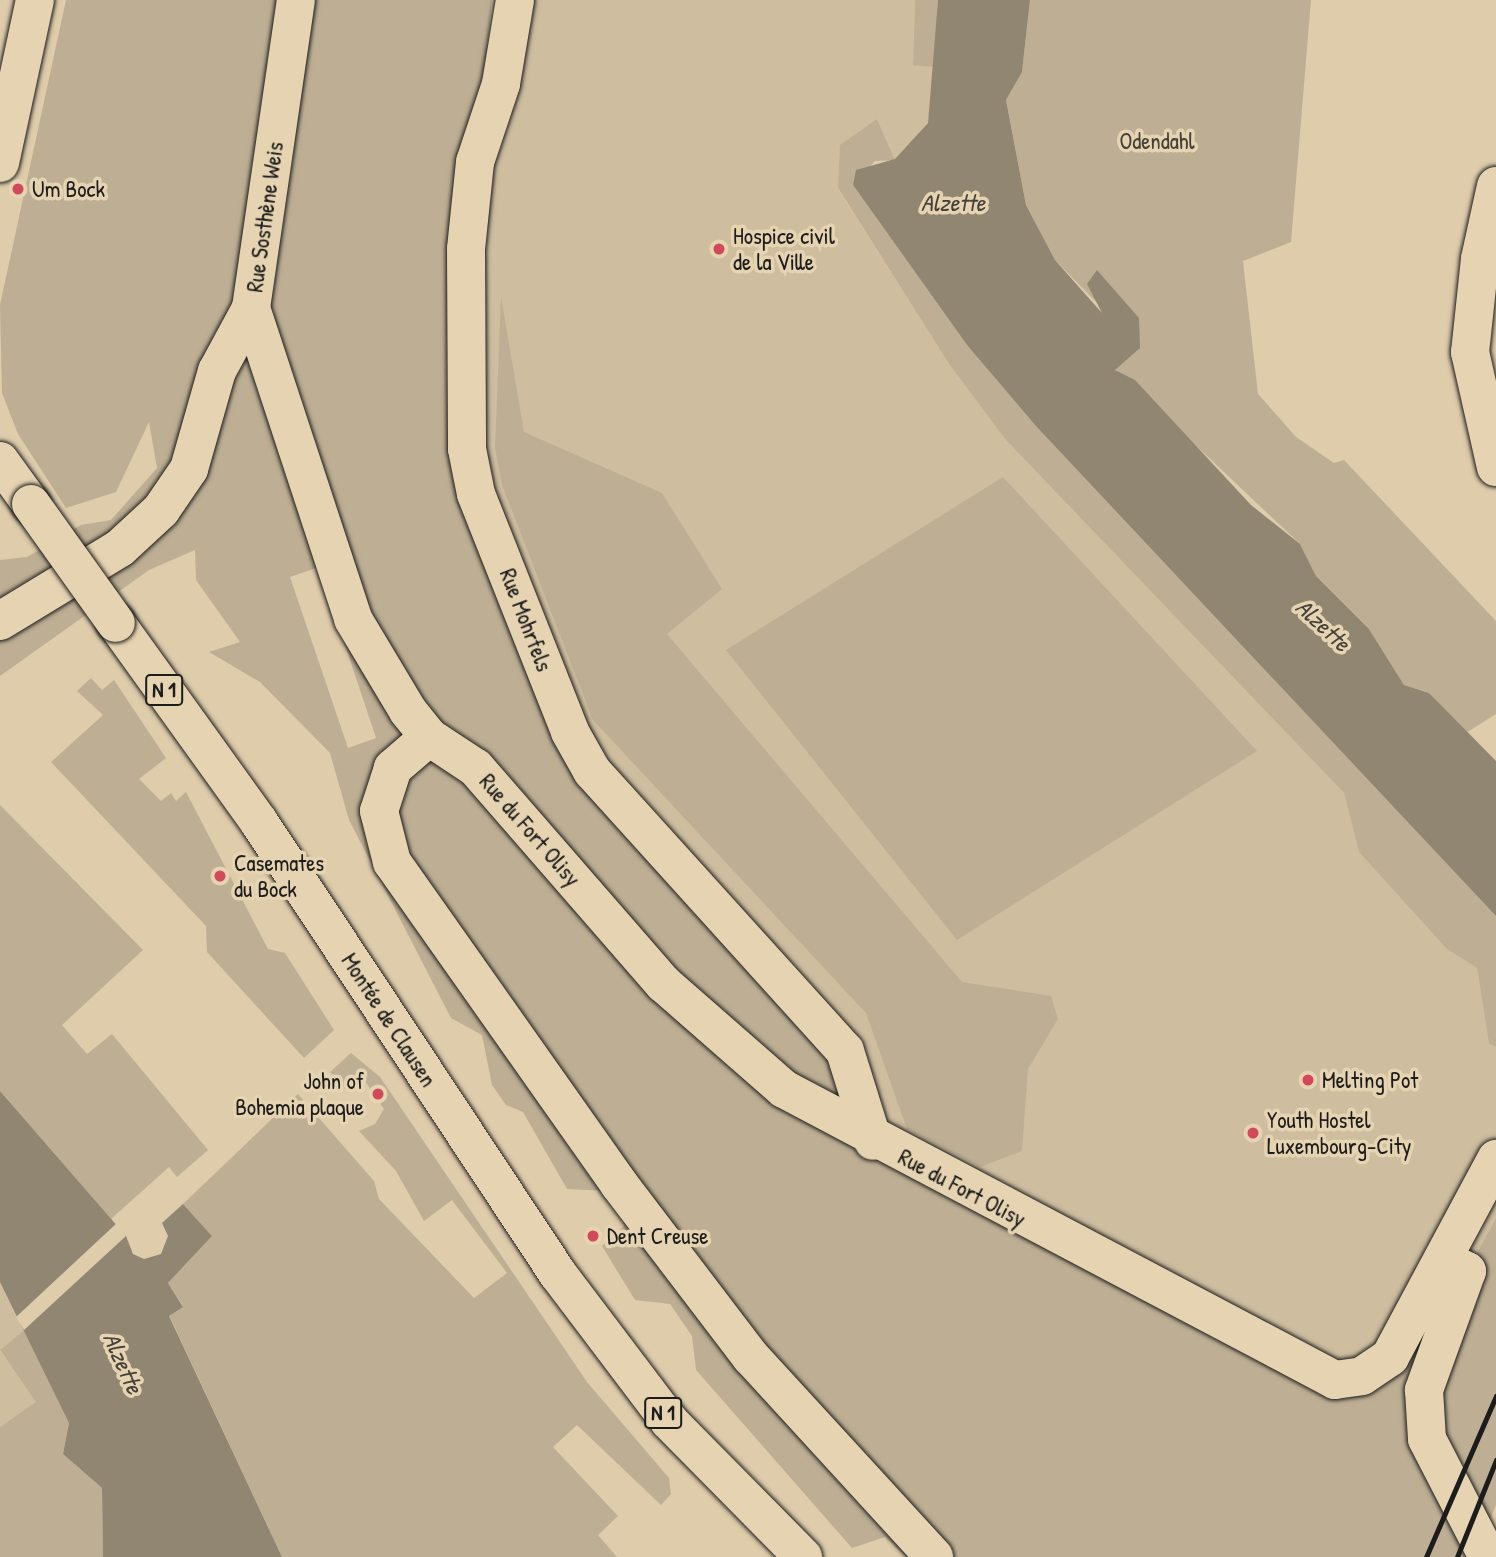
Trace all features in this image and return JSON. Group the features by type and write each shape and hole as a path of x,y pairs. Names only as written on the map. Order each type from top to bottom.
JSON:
{"street":[{"path":"0,163 35,0"},
{"name":"Rue Sosthène Weis","path":"0,621 110,555 161,510 189,469 217,371 251,307 296,0"},
{"name":"Rue Mohrfels","path":"515,0 501,84 475,162 466,249 467,449 476,494 570,732 592,771 845,1051 873,1141"},
{"path":"1496,186 1480,259 1470,352 1496,467"},
{"name":"Rue du Fort Olisy","path":"251,307 353,619 429,737 476,768 664,984 717,1034 784,1089 873,1141 1335,1380 1362,1376 1390,1357 1496,1159"},
{"name":"Montée de Clausen","path":"0,461 259,822 558,1275 669,1422 803,1557"},
{"path":"429,737 393,768 379,811 393,862 619,1184 751,1357 934,1557"},
{"path":"1443,1259 1467,1271 1424,1390 1427,1439 1488,1557"}],"shaded area":[{"path":"515,0 915,0 913,64 935,67 928,123 895,160 877,119 838,189 949,364 1005,439 1344,793 1359,852 1447,948 1477,968 1489,1044 1496,1047 1496,1218 1467,1271 1362,1376 873,1141 592,771 476,494 466,249"},
{"path":"0,1282 27,1328 0,1351"},
{"path":"0,1351 37,1402 0,1427"}],"green space":[{"path":"66,0 492,0 475,162 467,449 570,732 845,1051 873,1141 1335,1380 1467,1271 1496,1218 1496,1505 1480,1543 1488,1557 906,1557 885,1537 852,1548 696,1370 692,1336 670,1304 635,1300 602,1246 624,1226 622,1207 607,1191 567,1189 523,1112 506,1105 492,1085 482,1035 451,1018 349,820 330,753 260,682 209,652 240,642 196,580 195,550 149,570 0,676 0,560 27,557 81,525 111,520 157,468 149,422 116,492 66,508 18,434 2,393 0,305","holes":["319,567 376,738 348,748 290,577"]},
{"path":"915,0 938,0 935,67 913,65"},
{"name":"Odendahl","path":"1030,0 1311,0 1291,242 1243,261 1258,394 1296,437 1334,463 1344,460 1496,621 1496,714 1466,733 1429,693 1404,685 1369,629 1316,576 1300,544 1115,369 1103,309 1055,260 1026,205 1006,100 1022,72"},
{"path":"877,119 895,160 875,161 853,185 967,345 1496,916 1496,1047 1489,1044 1477,968 1447,949 1359,852 1344,793 1005,439 949,364 838,188 840,145"},
{"path":"501,297 524,432 662,493 722,589 667,634 962,982 1051,996 1058,1019 1028,1069 1022,1151 980,1167 907,1129 866,1013 593,720 502,485 495,448"},
{"path":"1003,477 1257,751 957,940 726,650"},
{"path":"91,678 102,690 114,680 166,758 139,779 161,801 171,793 176,801 186,792 268,949 285,953 334,1030 304,1058 207,952 206,926 51,762 103,715 77,691"},
{"path":"0,805 143,950 62,1025 87,1054 112,1034 208,1150 177,1177 169,1167 111,1219 0,1091"},
{"path":"351,1053 380,1077 587,1382 669,1478 671,1494 661,1505 577,1425 553,1447 618,1516 598,1535 617,1557 282,1557 169,1315 183,1306 168,1283 212,1236 183,1204 298,1094 374,1181 379,1199 474,1298 507,1273 452,1200 424,1221 396,1171 359,1131 375,1124 384,1109 365,1081 345,1089 330,1072"},
{"path":"27,1328 69,1423 63,1454 102,1488 103,1557 0,1557 0,1427 36,1402 0,1350"}],"water":[{"name":"Alzette","path":"938,0 1030,0 1022,72 1006,100 1026,205 1055,260 1102,313 1087,284 1097,270 1139,318 1140,348 1115,370 1135,380 1251,505 1300,544 1316,576 1369,629 1404,685 1429,693 1496,761 1496,916 1036,426 967,345 853,185 856,170 895,159 928,123"},
{"name":"Alzette","path":"0,1091 126,1236 133,1254 144,1259 161,1254 168,1236 162,1223 183,1204 212,1236 168,1283 183,1307 169,1316 282,1557 103,1557 102,1488 63,1454 69,1423 0,1282"}],"pier":[{"path":"118,1222 126,1236 24,1330 16,1317"}],"railway":[{"path":"1426,1557 1496,1396"},
{"path":"1457,1557 1496,1460"}],"place":[{"name":"Um Bock","path":"18,189"},
{"name":"Hospice civil de la Ville","path":"719,249"},
{"name":"Casemates du Bock","path":"220,876"},
{"name":"Melting Pot","path":"1308,1080"},
{"name":"John of Bohemia plaque","path":"378,1094"},
{"name":"Youth Hostel Luxembourg-City","path":"1253,1133"},
{"name":"Dent Creuse","path":"593,1236"}]}
